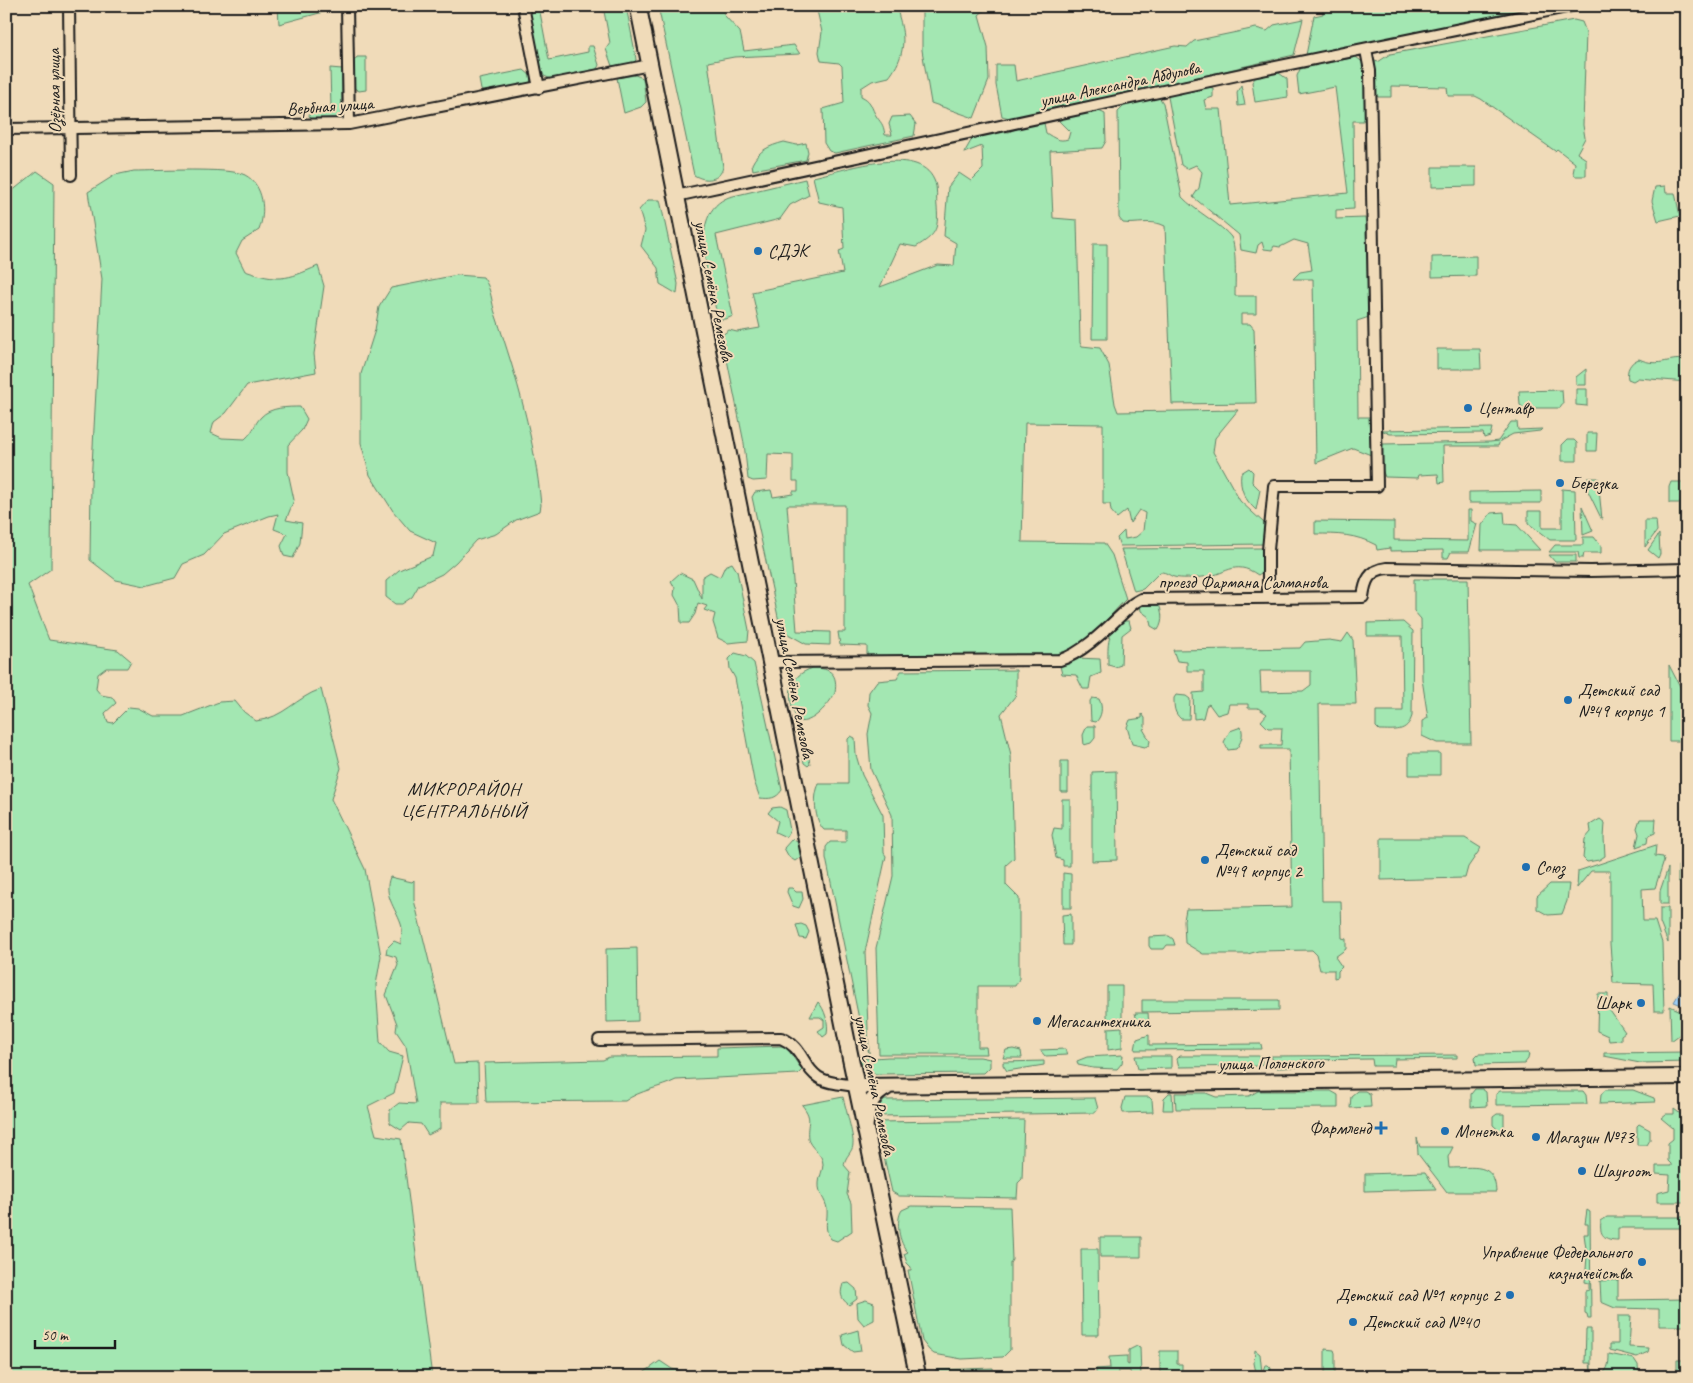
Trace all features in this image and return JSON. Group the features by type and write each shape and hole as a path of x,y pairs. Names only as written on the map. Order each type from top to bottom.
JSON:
{"main road":[{"name":"улица Семёна Ремезова","path":"638,6 856,1086 918,1377"},
{"path":"850,1056 856,1068 867,1079 889,1086"},
{"name":"улица Полонского","path":"856,1086 1687,1077"},
{"path":"866,1131 869,1102 875,1094 889,1086"}],"street":[{"name":"Озёрная улица","path":"70,6 71,175"},
{"path":"347,6 349,124"},
{"path":"524,6 539,88"},
{"name":"улица Александра Абдулова","path":"676,196 1242,74 1366,50 1572,6"},
{"path":"1268,597 1268,550 1274,486 1377,486 1370,72 1366,50"},
{"name":"Вербная улица","path":"6,129 349,124 650,65"},
{"name":"проезд Фармана Салманова","path":"771,662 1060,660 1068,658 1141,599 1363,597 1366,580 1370,574 1387,568 1563,571 1687,569"},
{"path":"598,1040 781,1038 792,1043 816,1076 826,1081 856,1086"}],"green space":[{"path":"278,6 326,6 327,11 279,24"},
{"path":"603,6 626,6 636,60 633,63 612,66 606,49 610,43"},
{"path":"658,6 722,6 724,15 740,32 744,51 794,45 800,54 734,57 708,62 723,167 719,175 712,179 703,179 694,175"},
{"path":"816,6 898,6 903,46 897,65 889,77 872,81 861,88 861,96 870,103 883,125 885,135 892,135 889,124 892,117 910,116 916,124 914,136 835,153 829,151 824,143 823,109 844,103 842,66 839,63 821,61 819,52 822,32"},
{"path":"922,6 989,6 979,15 988,47 989,80 974,118 931,103 922,50"},
{"path":"1322,6 1543,6 1394,37 1327,54 1306,55 1314,16 1323,14"},
{"path":"539,7 549,60 588,52 588,46 593,46 599,65 597,69 551,79 542,75 529,9"},
{"path":"1303,19 1294,55 1068,107 1009,118 1002,116 996,85 996,65 1014,65 1016,81 1175,46 1187,47 1194,41 1256,28 1267,31 1274,25"},
{"path":"1574,20 1582,22 1586,32 1583,125 1585,138 1577,153 1586,159 1586,176 1575,176 1573,173 1575,163 1557,149 1555,151 1475,96 1448,96 1447,87 1391,86 1391,97 1378,97 1376,94 1375,61 1378,62 1390,54"},
{"path":"357,57 366,57 366,90 359,91 354,88 354,61"},
{"path":"1356,57 1365,64 1365,117 1363,121 1353,121 1354,209 1336,210 1336,219 1365,218 1369,317 1357,321 1358,417 1369,417 1371,455 1353,448 1316,463 1313,279 1293,279 1300,272 1312,270 1308,244 1294,240 1280,247 1274,246 1272,250 1264,249 1262,242 1258,245 1256,253 1241,250 1239,235 1193,197 1199,188 1202,172 1196,165 1187,169 1181,165 1168,97 1170,94 1209,87 1213,88 1213,97 1204,100 1206,109 1221,109 1230,205 1348,193 1335,87 1299,94 1297,76 1300,69"},
{"path":"330,68 342,69 342,115 336,120 313,120 309,116 310,108 331,108"},
{"path":"524,70 531,76 530,84 486,93 481,90 479,79"},
{"path":"1279,73 1287,79 1288,97 1255,102 1252,82 1255,78"},
{"path":"635,75 643,78 646,102 641,107 624,113 617,78"},
{"path":"1241,85 1245,105 1238,106 1237,92"},
{"path":"1159,97 1163,103 1182,197 1231,237 1235,257 1235,296 1256,296 1256,314 1241,314 1241,324 1250,324 1254,329 1256,403 1172,404 1165,226 1155,223 1123,223 1119,218 1118,112 1125,105"},
{"path":"1095,109 1105,114 1106,141 1102,148 1050,151 1053,218 1077,220 1080,343 1082,346 1100,348 1109,365 1118,412 1238,410 1215,438 1213,452 1240,501 1264,523 1266,533 1263,544 1120,546 1117,538 1124,531 1125,539 1136,537 1143,531 1145,513 1139,510 1130,523 1127,510 1117,518 1111,511 1110,504 1103,504 1103,424 1025,423 1022,542 1104,543 1112,555 1126,599 1096,631 1059,656 867,656 867,646 840,645 838,632 845,632 845,505 787,505 797,631 830,632 830,645 806,644 788,634 780,626 752,497 755,492 771,490 773,497 793,494 793,491 798,491 798,481 793,481 793,455 768,454 767,480 753,481 748,479 744,443 722,335 729,330 737,332 760,328 752,292 843,273 839,251 844,249 842,207 819,202 813,177 878,162 896,161 912,163 925,169 934,180 937,222 934,232 928,239 916,247 900,244 880,287 938,265 954,266 956,243 944,236 948,187 959,173 971,181 983,169 982,146 964,153 972,139 991,130 1009,132 1025,124 1044,123 1046,133 1057,139 1065,140 1068,139 1070,132 1059,121 1064,117"},
{"path":"784,142 797,145 806,143 808,152 806,160 753,170 752,164 761,152"},
{"path":"1432,167 1476,167 1476,186 1432,187"},
{"path":"209,170 245,175 251,179 260,192 263,207 259,230 242,241 236,253 245,271 266,277 282,278 290,277 318,266 324,286 314,354 316,372 247,385 226,413 214,422 211,433 222,438 245,439 259,420 269,411 279,408 300,407 307,419 302,430 288,445 288,472 294,500 286,520 302,523 300,543 293,558 284,556 281,546 287,534 274,529 278,514 224,534 204,555 183,564 175,578 145,586 116,580 90,560 91,484 102,279 88,192 115,175 134,171"},
{"path":"37,171 54,183 51,569 28,585 49,640 118,650 131,661 127,668 106,668 98,674 96,689 101,695 112,697 116,703 105,713 108,722 113,723 129,707 138,708 153,716 183,716 219,702 235,701 244,712 256,721 274,716 304,697 321,689 341,768 331,799 365,869 381,956 376,985 380,1042 389,1052 403,1056 394,1093 368,1106 376,1135 401,1139 432,1377 6,1377 6,187 11,192"},
{"path":"805,179 809,195 790,205 780,219 716,235 733,316 726,319 718,319 704,251 704,234 708,218 716,206 729,197"},
{"path":"1665,186 1666,193 1675,193 1680,216 1658,221 1652,201 1655,187"},
{"path":"648,200 660,200 678,284 677,294 660,284 658,268 641,246 645,230 639,210"},
{"path":"1093,244 1107,244 1107,339 1092,339"},
{"path":"1476,256 1476,276 1432,277 1432,257"},
{"path":"457,275 483,277 488,286 530,433 538,481 540,511 516,520 496,534 476,540 442,574 419,585 412,597 402,604 395,604 386,597 386,581 399,570 433,556 436,543 410,531 393,511 370,475 361,443 361,374 375,330 379,307 391,288"},
{"path":"1437,349 1480,349 1481,369 1437,369"},
{"path":"1639,359 1654,363 1676,360 1687,361 1687,382 1638,378 1633,381 1628,379 1629,367"},
{"path":"1586,369 1586,385 1576,385 1576,377"},
{"path":"1576,389 1587,389 1587,406 1576,405"},
{"path":"1562,390 1563,404 1560,408 1524,408 1520,405 1519,391"},
{"path":"1511,422 1517,422 1518,430 1542,429 1540,431 1513,434 1500,441 1498,446 1443,446 1444,482 1439,483 1438,474 1419,475 1418,478 1385,477 1381,467 1383,444 1498,441"},
{"path":"1492,428 1490,436 1484,438 1483,433 1390,434 1381,430"},
{"path":"1587,433 1597,433 1596,451 1587,451"},
{"path":"1567,440 1574,440 1577,443 1577,461 1562,461 1562,445"},
{"path":"1249,468 1253,472 1252,482 1260,490 1256,510 1246,498 1241,484 1241,473"},
{"path":"1587,478 1598,478 1602,520 1587,489"},
{"path":"1671,482 1687,482 1687,534 1680,534 1680,503 1669,503 1669,487"},
{"path":"1562,489 1575,490 1576,540 1550,540 1528,523 1528,511 1542,511 1542,528 1562,528"},
{"path":"1541,491 1541,503 1469,503 1469,492"},
{"path":"1582,506 1593,531 1583,535"},
{"path":"1468,510 1471,510 1471,521 1477,524 1469,552 1451,552 1448,558 1443,558 1443,550 1390,551 1390,548 1377,550 1376,545 1354,537 1315,534 1315,521 1394,522 1394,540 1468,541"},
{"path":"1504,512 1505,524 1517,525 1540,550 1481,550 1482,525 1491,513"},
{"path":"1645,520 1656,520 1657,531 1645,547"},
{"path":"1659,534 1660,554 1658,558 1648,550"},
{"path":"1583,537 1594,537 1601,546 1601,553 1584,553 1583,558 1579,558 1578,552 1549,552 1555,545 1583,545"},
{"path":"1263,548 1264,571 1258,575 1242,568 1230,569 1210,576 1191,578 1177,578 1160,572 1143,589 1134,591 1121,549"},
{"path":"1549,555 1576,555 1576,562 1555,562"},
{"path":"732,563 737,571 749,630 748,641 728,643 718,638 713,622 715,614 704,610 707,606 698,603 695,614 689,623 681,623 680,606 674,595 675,588 671,581 680,573 693,579 702,599 702,577 710,572 720,577 725,566"},
{"path":"1414,579 1468,579 1471,743 1437,743 1422,736 1422,721 1428,718 1422,679 1421,619 1414,611"},
{"path":"1148,602 1158,602 1162,620 1158,630 1151,626 1149,617 1141,611 1140,605"},
{"path":"1120,621 1129,621 1131,628 1122,635 1121,665 1115,667 1108,665 1108,647 1112,631"},
{"path":"1403,622 1413,631 1412,716 1404,728 1379,730 1376,727 1376,711 1403,711 1402,636 1367,636 1367,623"},
{"path":"1348,633 1353,640 1356,704 1319,704 1322,901 1341,901 1342,938 1346,939 1346,949 1335,957 1342,967 1338,971 1338,977 1334,978 1334,970 1320,970 1316,954 1312,950 1258,951 1248,954 1203,954 1185,943 1184,920 1186,909 1292,907 1289,749 1261,749 1261,745 1281,745 1282,728 1268,728 1261,721 1267,714 1258,708 1248,708 1248,704 1229,704 1227,712 1217,715 1209,704 1206,706 1203,718 1194,719 1193,693 1204,692 1204,671 1187,671 1187,662 1177,661 1173,650 1300,648 1305,642 1329,640 1342,642","holes":["1260,671 1311,671 1311,685 1303,691 1261,692"]},
{"path":"735,653 746,656 754,663 782,790 772,798 760,798 754,781 735,678 730,669 729,659"},
{"path":"1077,658 1100,659 1101,673 1091,677 1089,689 1083,689 1076,675 1062,674 1060,666 1063,662"},
{"path":"1669,665 1687,700 1687,741 1669,741"},
{"path":"813,668 824,669 832,673 836,686 835,693 820,713 809,720 798,721 791,705 791,689 793,682 798,677"},
{"path":"1016,670 1016,695 1001,714 1011,755 1014,858 1006,865 1006,885 1019,898 1019,979 1015,986 978,986 978,1047 986,1047 987,1054 879,1054 876,948 893,876 892,815 871,770 868,734 872,713 868,705 869,692 877,681 897,679 901,671"},
{"path":"1176,695 1186,696 1190,699 1189,719 1181,719 1177,714 1174,704"},
{"path":"1092,698 1099,699 1101,705 1101,714 1096,722 1091,721 1090,701"},
{"path":"1142,714 1145,718 1145,728 1143,729 1150,741 1149,745 1145,747 1132,744 1127,727 1130,720 1142,718"},
{"path":"1087,726 1095,726 1095,738 1091,743 1084,745 1083,735"},
{"path":"1241,727 1242,736 1239,744 1236,749 1228,750 1224,742 1230,731"},
{"path":"851,736 855,738 856,755 862,775 883,815 884,853 886,856 865,952 869,1053 859,1019 826,858 826,847 830,842 846,842 846,830 824,830 816,814 816,795 819,784 848,784 848,739"},
{"path":"804,748 808,752 810,764 808,766 804,763 802,752"},
{"path":"1409,753 1440,753 1440,775 1409,775"},
{"path":"1061,761 1068,761 1068,792 1061,792"},
{"path":"1116,771 1117,860 1092,861 1092,772"},
{"path":"1062,799 1070,799 1070,866 1063,866 1063,860 1056,858 1052,835 1054,828 1062,829"},
{"path":"780,807 786,810 790,830 786,837 775,832 778,821 768,813 772,808"},
{"path":"1600,819 1605,823 1605,856 1599,860 1587,862 1583,858 1585,839 1591,832 1590,825"},
{"path":"1640,819 1656,819 1655,833 1648,836 1647,843 1636,847 1639,834 1637,828"},
{"path":"1381,838 1465,838 1481,848 1468,867 1465,878 1381,880"},
{"path":"792,839 799,843 802,856 795,861 789,857 784,848"},
{"path":"1656,845 1655,856 1663,857 1664,860 1655,888 1642,889 1643,921 1655,921 1662,943 1664,1011 1654,1011 1653,984 1613,983 1610,944 1610,871 1591,871 1577,888 1578,871"},
{"path":"1687,860 1687,866 1682,867 1682,882 1687,882 1684,885 1678,881 1678,866"},
{"path":"1668,868 1668,904 1660,904 1660,891"},
{"path":"1063,873 1071,874 1071,908 1063,908"},
{"path":"390,877 412,882 414,880 414,900 454,1064 478,1063 479,1103 440,1103 440,1129 428,1135 421,1124 409,1123 401,1130 390,1123 390,1110 399,1103 416,1104 406,1046 396,1031 397,1024 386,995 398,965 396,957 386,954 387,948 394,941 401,944 402,931 389,895 388,883"},
{"path":"1550,884 1569,884 1567,901 1562,914 1548,915 1537,909 1537,896"},
{"path":"788,888 792,888 796,892 802,892 803,899 799,908 793,906 787,892"},
{"path":"1660,908 1668,908 1668,943 1660,923"},
{"path":"1071,914 1071,945 1063,945 1062,915"},
{"path":"796,925 806,926 809,932 806,939 800,938"},
{"path":"1169,936 1173,939 1175,945 1167,945 1164,949 1151,949 1149,946 1149,937"},
{"path":"637,948 638,1021 607,1022 606,949"},
{"path":"1107,986 1122,986 1122,1021 1107,1021"},
{"path":"1598,994 1608,994 1608,1008 1625,1032 1621,1035 1621,1040 1609,1041 1608,1036 1597,1031"},
{"path":"1142,1000 1279,1000 1279,1010 1142,1012"},
{"path":"818,1002 823,1009 827,1021 827,1034 823,1037 818,1031 824,1027 824,1020 820,1017 810,1017"},
{"path":"1670,1006 1687,1014 1687,1029 1671,1041"},
{"path":"1135,1013 1148,1013 1149,1026 1138,1025"},
{"path":"1122,1027 1122,1048 1108,1050 1108,1028"},
{"path":"1149,1035 1149,1045 1261,1044 1262,1049 1135,1050 1137,1039"},
{"path":"782,1046 787,1048 802,1070 798,1074 676,1080 637,1094 625,1101 486,1102 484,1063 603,1060 609,1057 717,1056 717,1048"},
{"path":"1065,1049 1067,1055 1045,1056 1040,1050"},
{"path":"1006,1050 1021,1051 1022,1058 1003,1058"},
{"path":"1687,1052 1687,1062 1640,1063 1604,1056 1604,1053"},
{"path":"1529,1053 1528,1059 1524,1064 1476,1065 1475,1057 1478,1054"},
{"path":"1123,1055 1122,1063 1117,1069 1078,1065 1077,1061 1087,1057"},
{"path":"1457,1055 1457,1058 1395,1059 1394,1066 1373,1066 1372,1059 1301,1060 1301,1067 1277,1068 1271,1056"},
{"path":"1135,1056 1171,1056 1171,1068 1138,1069"},
{"path":"1180,1056 1262,1056 1262,1064 1260,1066 1179,1067 1177,1059"},
{"path":"888,1057 980,1057 990,1059 990,1067 984,1073 876,1074 863,1067 859,1059"},
{"path":"1044,1061 1044,1065 1007,1071 1003,1065 1003,1062"},
{"path":"1475,1089 1482,1089 1486,1092 1487,1106 1471,1107 1471,1094"},
{"path":"1605,1090 1633,1090 1654,1098 1655,1102 1600,1104 1601,1095"},
{"path":"1258,1091 1331,1091 1338,1095 1338,1108 1176,1109 1175,1093 1206,1093 1216,1097 1249,1096"},
{"path":"1357,1091 1365,1091 1370,1094 1371,1107 1350,1108 1351,1096"},
{"path":"1500,1091 1583,1091 1586,1095 1587,1104 1496,1105 1496,1094"},
{"path":"1169,1093 1172,1093 1173,1110 1163,1110 1164,1098"},
{"path":"843,1097 853,1140 853,1147 844,1165 850,1172 847,1194 851,1203 852,1231 837,1241 831,1239 827,1232 827,1209 819,1187 823,1167 822,1160 809,1142 809,1118 802,1105"},
{"path":"1125,1097 1149,1097 1152,1100 1153,1112 1123,1113 1122,1108"},
{"path":"1095,1098 1098,1109 1095,1113 876,1116 878,1107 885,1100"},
{"path":"1674,1109 1687,1119 1687,1202 1657,1202 1657,1193 1669,1190 1670,1175 1656,1174 1656,1166 1671,1166 1668,1161 1668,1143 1673,1139 1673,1128 1661,1118 1666,1114 1674,1114"},
{"path":"1497,1114 1504,1114 1504,1135 1493,1125 1493,1117"},
{"path":"1024,1120 1022,1179 1018,1183 1017,1198 899,1196 892,1192 876,1122"},
{"path":"1639,1124 1650,1130 1650,1140 1647,1145 1637,1145 1637,1126"},
{"path":"1417,1138 1420,1147 1453,1147 1448,1157 1449,1168 1474,1167 1487,1171 1492,1175 1495,1182 1496,1192 1447,1192 1418,1154"},
{"path":"1425,1172 1436,1189 1365,1191 1365,1174"},
{"path":"911,1206 1010,1207 1012,1260 1010,1263 1010,1350 1003,1357 962,1359 934,1354 922,1341 908,1270 911,1270 911,1267 907,1263 904,1254 908,1252 900,1238 898,1226 902,1210"},
{"path":"1587,1210 1590,1212 1591,1318 1588,1318 1585,1313 1585,1291 1589,1290 1589,1283 1585,1282 1587,1256 1584,1234 1588,1234 1588,1224 1585,1224"},
{"path":"1607,1217 1687,1217 1687,1228 1618,1228 1618,1240 1613,1240 1606,1238 1601,1230 1601,1221"},
{"path":"1100,1237 1141,1237 1141,1257 1100,1257"},
{"path":"1081,1249 1098,1249 1099,1335 1082,1335"},
{"path":"1618,1280 1618,1300 1687,1299 1687,1353 1686,1326 1659,1326 1659,1309 1615,1308 1601,1302 1600,1281"},
{"path":"849,1283 856,1289 857,1299 849,1305 842,1298 841,1293 843,1284"},
{"path":"866,1300 874,1303 874,1320 864,1325 858,1318 857,1303"},
{"path":"1618,1316 1631,1316 1629,1347 1649,1348 1648,1352 1637,1357 1610,1350 1610,1344 1618,1344"},
{"path":"1586,1329 1591,1329 1591,1372 1590,1363 1585,1363"},
{"path":"858,1330 861,1351 853,1352 844,1345 842,1335"},
{"path":"1137,1346 1140,1347 1141,1377 1131,1377 1130,1371 1118,1371 1118,1377 1096,1377 1096,1369 1110,1368 1109,1357 1127,1356 1127,1364 1129,1365 1129,1350"},
{"path":"1325,1349 1334,1350 1335,1377 1325,1377"},
{"path":"1255,1350 1260,1354 1262,1373 1265,1365 1271,1368 1270,1377 1257,1377 1254,1363"},
{"path":"1160,1351 1177,1351 1177,1364 1182,1364 1182,1377 1160,1377"},
{"path":"1609,1354 1634,1359 1638,1365 1639,1377 1599,1377 1607,1367"},
{"path":"1677,1360 1687,1360 1687,1377 1677,1377"},
{"path":"660,1361 672,1369 690,1373 693,1377 530,1377 642,1374"},
{"path":"993,1368 993,1377 931,1377 936,1370"}],"water":[{"path":"1687,991 1687,1007 1674,1002 1680,992"}],"place":[{"name":"СДЭК","path":"758,251"},
{"name":"Центавр","path":"1468,408"},
{"name":"Березка","path":"1560,483"},
{"name":"Детский сад №49 корпус 1","path":"1568,700"},
{"name":"Детский сад №49 корпус 2","path":"1205,860"},
{"name":"Союз","path":"1526,867"},
{"name":"Шарк","path":"1641,1003"},
{"name":"Мегасантехника","path":"1037,1021"},
{"name":"Фармленд","path":"1381,1128"},
{"name":"Монетка","path":"1445,1131"},
{"name":"Магазин №73","path":"1536,1137"},
{"name":"Шауroom","path":"1582,1171"},
{"name":"Управление Федерального казначейства","path":"1642,1262"},
{"name":"Детский сад №1 корпус 2","path":"1510,1295"},
{"name":"Детский сад №40","path":"1353,1322"}],"district":[{"name":"МИКРОРАЙОН ЦЕНТРАЛЬНЫЙ","path":"464,799"}]}
